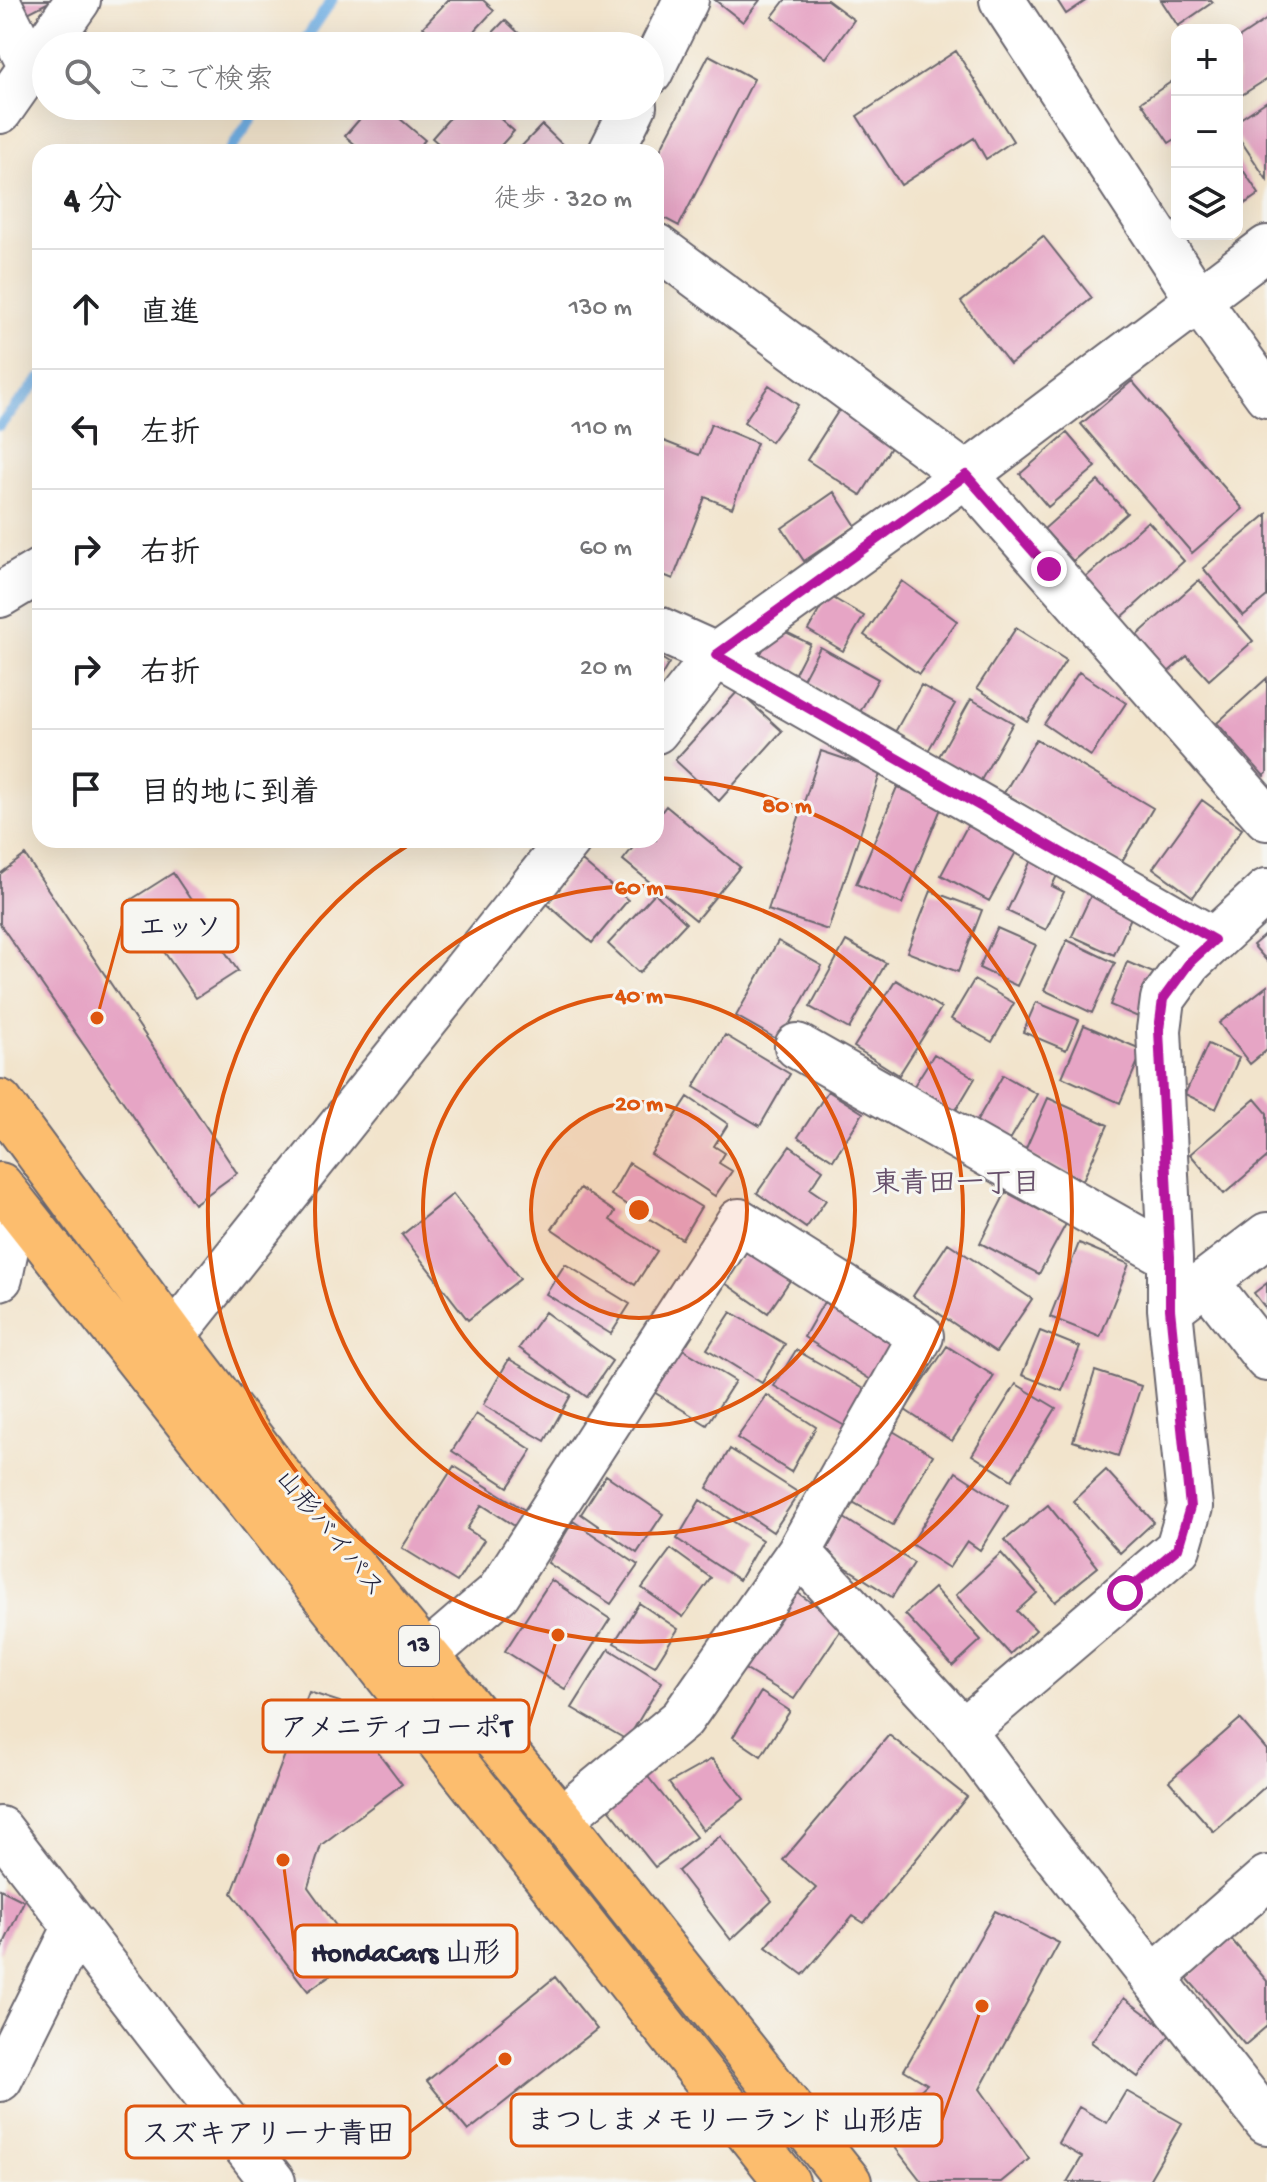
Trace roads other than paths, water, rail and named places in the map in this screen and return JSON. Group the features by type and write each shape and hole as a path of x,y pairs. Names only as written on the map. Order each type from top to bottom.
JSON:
{"highway":[{"name":"山形バイパス","path":"0,1102 289,1488 561,1819 849,2182"},
{"name":"山形バイパス","path":"7,1195 787,2182"}],"street":[{"path":"56,32 78,0"},
{"path":"664,45 686,0"},
{"path":"1002,0 1199,301 1267,395"},
{"path":"0,6 31,67 0,111"},
{"path":"615,144 627,120"},
{"path":"664,721 716,655 966,475 1267,248"},
{"path":"664,254 966,475 1267,818"},
{"path":"0,595 32,576"},
{"path":"664,632 716,655 1214,940"},
{"path":"173,1336 563,848"},
{"path":"963,1731 1178,1548 1190,1507 1170,1309 1159,1030 1163,999 1190,962 1267,891"},
{"path":"797,1046 1170,1257"},
{"path":"0,1278 7,1195"},
{"path":"426,1655 498,1593 739,1221 921,1336 799,1552 682,1719 561,1819"},
{"path":"1170,1309 1267,1235"},
{"path":"1206,1281 1267,1359"},
{"path":"799,1552 963,1731 1037,1831 1267,2122"},
{"path":"0,1829 76,1926 260,2176"},
{"path":"1153,1978 1267,1878"},
{"path":"0,2079 76,1926"}],"waterway":[{"path":"310,32 332,0"},
{"path":"234,144 251,120"},
{"path":"0,425 32,388"}],"place":[{"name":"エッソ","path":"97,1018"},
{"name":"アメニティコーポT","path":"558,1635"},
{"name":"HondaCars 山形","path":"283,1860"},
{"name":"まつしまメモリーランド 山形店","path":"982,2006"},
{"name":"スズキアリーナ青田","path":"505,2059"}],"district":[{"name":"東青田一丁目","path":"956,1185"}]}
